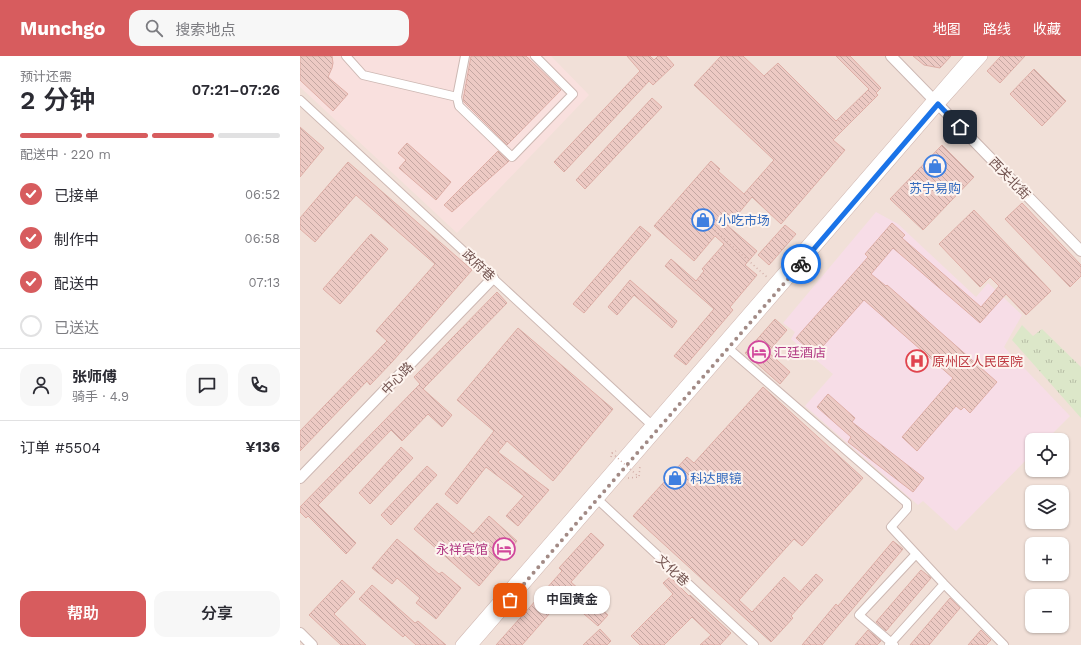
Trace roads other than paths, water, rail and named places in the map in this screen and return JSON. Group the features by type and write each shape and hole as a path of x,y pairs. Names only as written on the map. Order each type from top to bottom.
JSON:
{"main road":[{"path":"654,428 728,348 936,101 971,56"},
{"path":"472,645 774,284 936,101 982,56"},
{"path":"461,645 595,497"}],"street":[{"path":"346,56 363,75 457,97"},
{"path":"465,56 457,97 459,106 512,157 573,94 535,56"},
{"name":"西关北街","path":"890,56 936,101 1081,251"},
{"name":"政府巷","path":"300,100 654,428"},
{"name":"中心路","path":"300,478 493,278"},
{"path":"728,348 907,503 907,509 891,527 1004,645"},
{"name":"文化巷","path":"595,497 754,645"},
{"path":"916,554 858,615 891,644 944,584"},
{"path":"300,633 312,645"}],"place":[{"name":"苏宁易购","path":"935,166"},
{"name":"小吃市场","path":"703,220"},
{"name":"汇廷酒店","path":"759,352"},
{"name":"原州区人民医院","path":"917,361"},
{"name":"科达眼镜","path":"675,478"},
{"name":"永祥宾馆","path":"504,549"},
{"name":"中国黄金","path":"510,600"}]}
